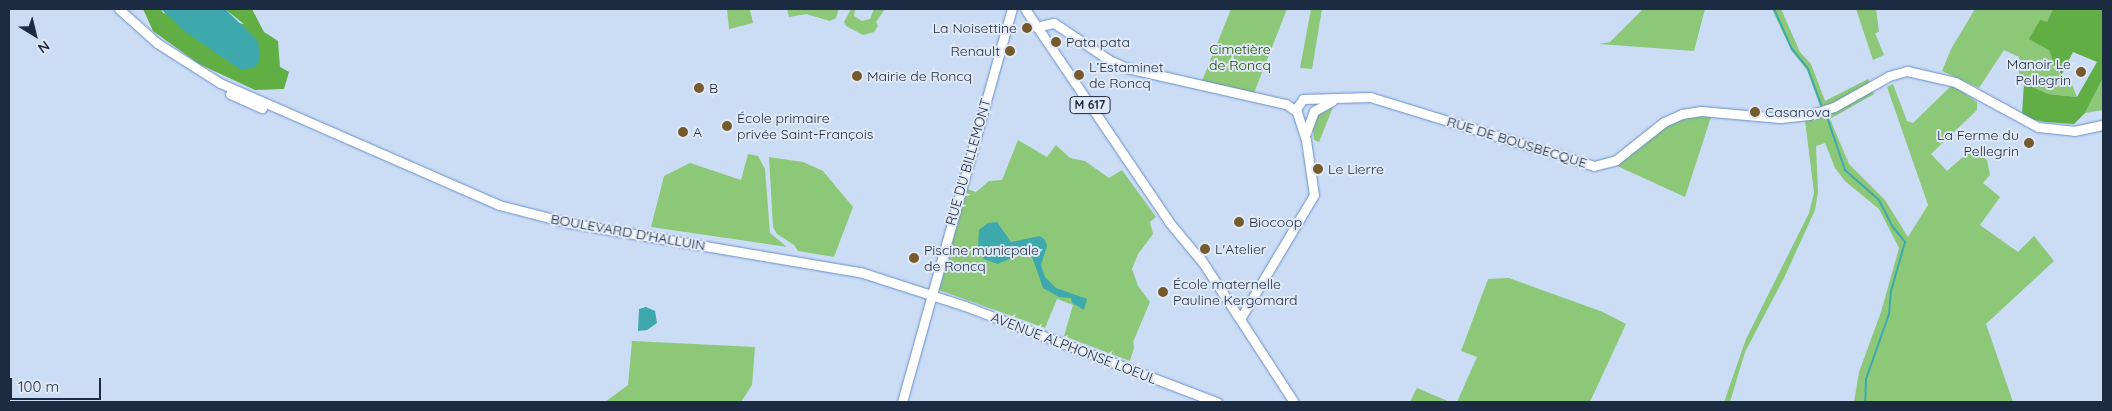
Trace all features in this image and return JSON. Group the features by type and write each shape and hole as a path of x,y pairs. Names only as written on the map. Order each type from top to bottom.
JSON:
{"street":[{"name":"BOULEVARD D'HALLUIN","path":"119,9 161,52 205,81 484,199 532,215 833,266 931,295"},
{"name":"RUE DU BILLEMONT","path":"902,402 1012,9"},
{"name":"M 617","path":"1025,9 1185,245 1203,263 1294,402"},
{"path":"1036,27 1054,23 1109,60 1127,68 1286,104 1297,113 1312,113"},
{"name":"RUE DE BOUSBECQUE","path":"1308,99 1370,97 1594,166 1616,160 1664,122 1682,114 1701,111 1780,118 1809,115 1834,107 1888,76 1907,71 1955,82 2038,127 2074,130 2103,125"},
{"name":"RUE DE BOUSBECQUE","path":"1312,113 1344,97"},
{"path":"1240,319 1313,197 1314,183 1306,140 1297,113 1299,101 1308,99 1313,104 1306,140"},
{"name":"AVENUE ALPHONSE LOEUL","path":"931,295 1217,402"},
{"name":"M 617","path":"1240,319 1244,331 1287,402"}],"green space":[{"path":"143,9 161,9 163,13 244,24 225,9 252,9 264,32 278,41 280,67 289,72 284,89 255,90 199,64 153,31"},
{"path":"727,9 756,9 750,10 753,23 729,29"},
{"path":"787,9 839,9 836,18 830,21 806,14 789,17"},
{"path":"851,9 855,10 854,16 862,21 870,19 874,9 885,9 876,22 878,26 874,32 863,35 846,26 844,22"},
{"name":"Cimetière de Roncq","path":"1231,9 1287,9 1254,93 1202,81"},
{"path":"1311,9 1322,9 1312,69 1300,68"},
{"path":"1643,9 1705,9 1694,51 1599,44 1610,42"},
{"path":"1772,9 1781,9 1800,52 1811,64 1825,101 1868,79 1874,94 1830,119 1849,164 1885,200 1908,237 1928,205 1887,87 1893,84 1907,121 1913,123 1950,87 1954,86 1977,102 1977,110 1931,154 1947,171 1972,149 1987,160 1990,175 1983,183 2000,197 1980,225 2018,252 2034,236 2054,261 1986,324 2013,402 1854,402 1859,372 1881,312 1899,248 1879,209 1845,181 1835,168 1825,143 1816,146 1818,192 1815,210 1785,276 1745,352 1730,402 1724,402 1746,339 1809,213 1814,193 1805,120 1823,114 1807,70 1791,50"},
{"path":"1856,9 1876,9 1879,32 1875,33 1884,55 1873,60"},
{"path":"1975,9 2053,9 2047,22 2049,50 2056,71 2071,82 2077,97 2048,94 2024,83 2019,73 2019,57 2004,50 1979,88 1942,71 1951,49"},
{"path":"2053,9 2103,9 2103,78 2085,113 2074,124 2045,122 2025,118 2022,114 2024,83 2048,94 2077,97 2097,62 2073,52 2062,74 2056,71 2049,50 2029,39 2040,20 2047,22"},
{"path":"2103,78 2103,110 2085,113"},
{"path":"1333,107 1319,142 1314,140 1313,129 1317,116"},
{"path":"1694,116 1711,117 1685,197 1615,165 1676,120"},
{"path":"1018,140 1047,157 1056,145 1070,158 1085,161 1109,178 1122,170 1156,217 1150,222 1153,234 1138,254 1132,269 1138,286 1150,302 1133,342 1134,348 1130,361 1064,336 1073,305 1057,299 1045,328 939,290 967,189 976,192 989,181 1002,180"},
{"path":"748,154 758,156 765,169 770,233 787,247 651,227 664,176 690,163 741,180"},
{"path":"769,157 803,162 823,171 853,207 834,257 798,251 794,245 777,234 773,227"},
{"path":"1509,278 1603,312 1626,324 1590,402 1457,402 1477,357 1461,351 1488,279"},
{"path":"632,341 755,347 752,385 741,402 605,402 628,385"},
{"path":"1417,388 1450,402 1410,402"}],"shaded area":[{"path":"161,9 225,9 258,41 260,59 255,67 241,70 184,31"},
{"path":"997,222 1011,242 1040,236 1045,240 1047,246 1041,265 1045,277 1056,288 1087,299 1084,310 1072,303 1071,298 1059,297 1043,288 1030,251 997,264 984,259 978,250 979,230 988,223"},
{"path":"646,307 655,311 657,323 647,330 638,331 639,309"}],"waterway":[{"path":"1774,9 1792,49 1808,69 1821,105"},
{"path":"1827,117 1845,170 1879,200 1893,227 1905,242 1891,291 1889,314 1866,379 1865,402"}],"place":[{"name":"La Noisettine","path":"1027,28"},
{"name":"Pata pata","path":"1056,42"},
{"name":"Renault","path":"1010,51"},
{"name":"Manoir Le Pellegrin","path":"2081,72"},
{"name":"L’Estaminet de Roncq","path":"1079,75"},
{"name":"Mairie de Roncq","path":"857,76"},
{"name":"B","path":"699,88"},
{"name":"Casanova","path":"1755,112"},
{"name":"École primaire privée Saint-François","path":"727,126"},
{"name":"A","path":"683,132"},
{"name":"La Ferme du Pellegrin","path":"2029,143"},
{"name":"Le Lierre","path":"1318,169"},
{"name":"Biocoop","path":"1239,222"},
{"name":"L'Atelier","path":"1205,249"},
{"name":"Piscine municpale de Roncq","path":"914,258"},
{"name":"École maternelle Pauline Kergomard","path":"1163,292"}]}
